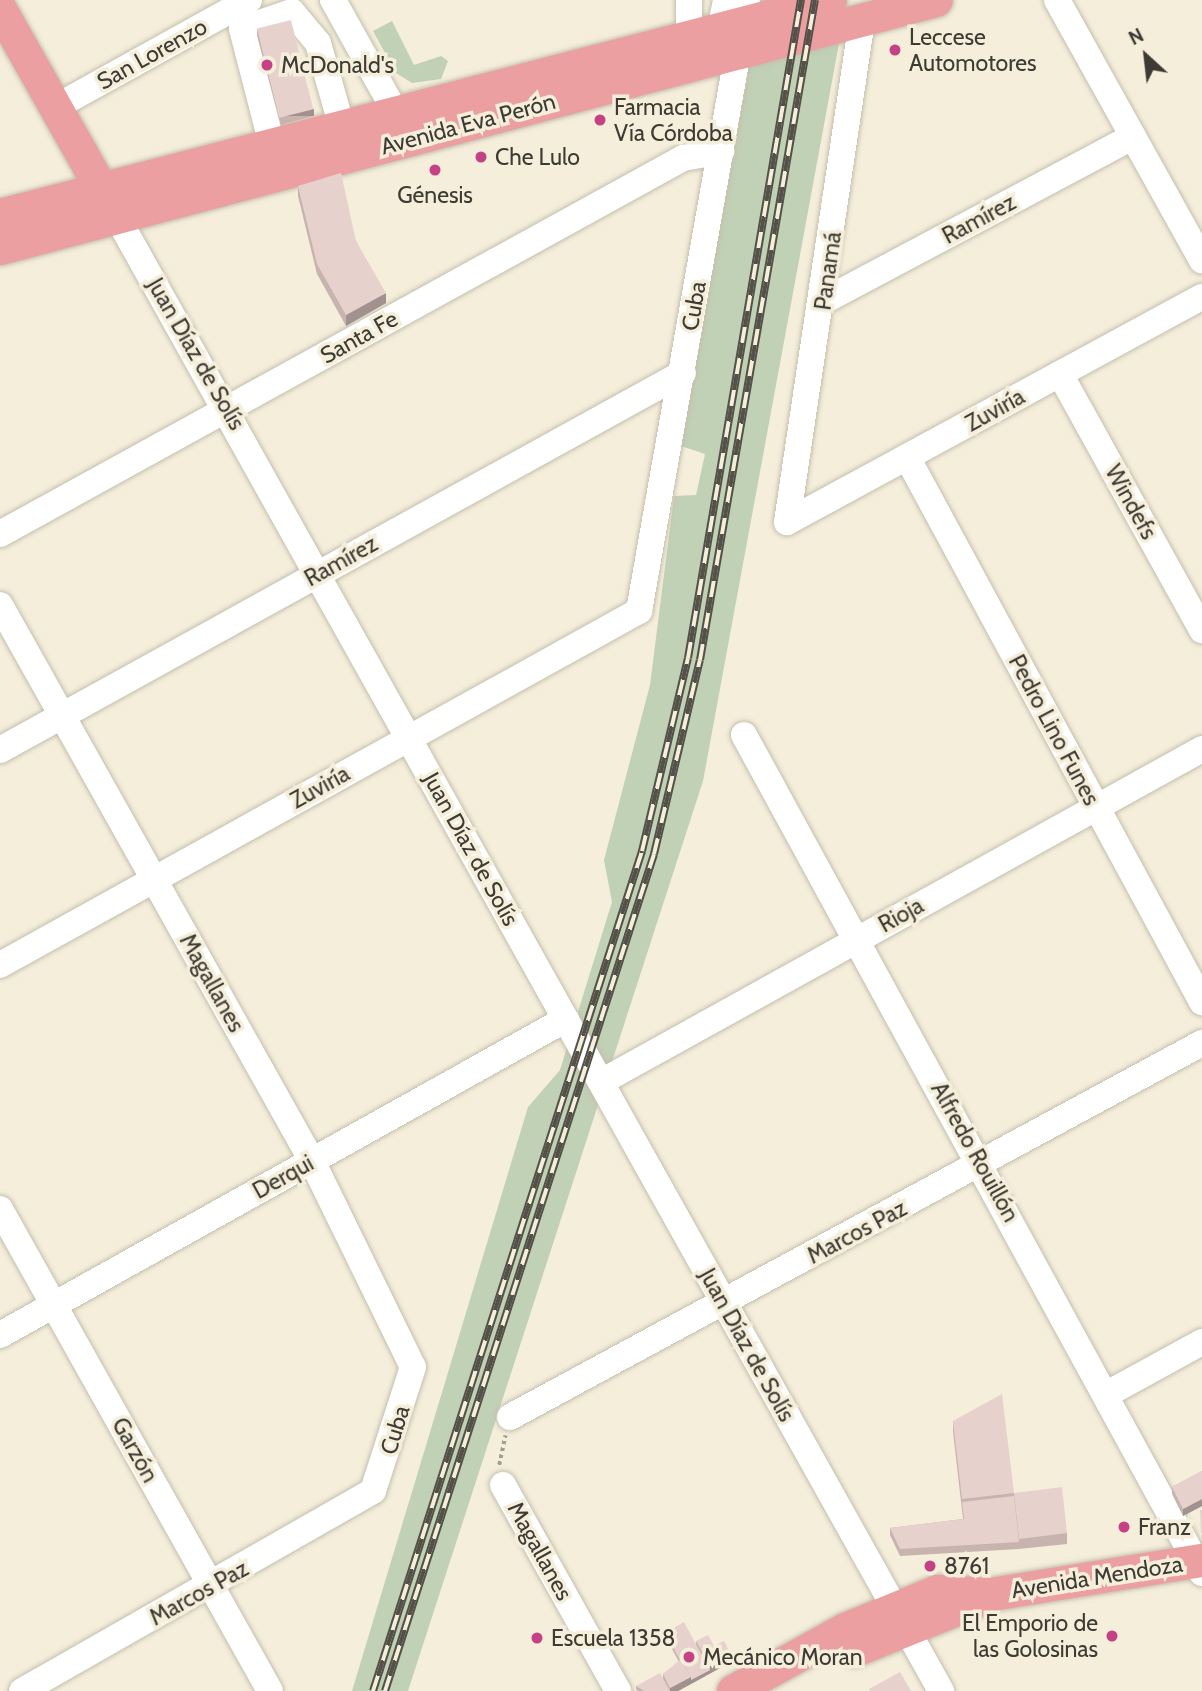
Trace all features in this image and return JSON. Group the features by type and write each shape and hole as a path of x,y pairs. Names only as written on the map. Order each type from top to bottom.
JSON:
{"main road":[{"name":"Avenida Eva Perón","path":"0,215 727,24 830,0"},
{"name":"Avenida Eva Perón","path":"0,248 117,217 727,24 862,19 936,0"},
{"name":"Juan Díaz de Solís","path":"0,9 117,217"},
{"name":"Avenida Mendoza","path":"779,1691 937,1591 991,1594 1200,1565"},
{"name":"Avenida Mendoza","path":"733,1691 898,1618"}],"street":[{"name":"San Lorenzo","path":"54,108 249,0"},
{"path":"333,0 396,113"},
{"name":"Cuba","path":"639,611 721,151 727,24 688,0"},
{"path":"1057,0 1202,260"},
{"path":"272,145 242,29 292,12 318,43 342,127"},
{"name":"Panamá","path":"787,522 824,301 862,19"},
{"path":"318,43 350,29"},
{"name":"Ramírez","path":"824,301 1133,137"},
{"name":"Santa Fe","path":"0,534 683,158 721,151"},
{"name":"Juan Díaz de Solís","path":"117,217 320,573 409,738 941,1691"},
{"name":"Zuviría","path":"787,522 1202,298"},
{"name":"Ramírez","path":"0,750 683,373"},
{"name":"Windefs","path":"1060,374 1202,630"},
{"name":"Pedro Lino Funes","path":"907,457 1202,1002"},
{"name":"Magallanes","path":"0,605 312,1161 413,1367"},
{"name":"Zuviría","path":"0,965 639,611"},
{"name":"Alfredo Rouillón","path":"744,735 983,1164 1200,1565"},
{"name":"Rioja","path":"601,1082 1202,749"},
{"name":"Derqui","path":"0,1335 566,1019"},
{"name":"Marcos Paz","path":"510,1417 983,1164 1202,1043"},
{"name":"Garzón","path":"0,1209 270,1691"},
{"path":"1107,1394 1202,1342"},
{"name":"Cuba","path":"373,1491 413,1367"},
{"name":"Magallanes","path":"503,1485 618,1691"},
{"name":"Marcos Paz","path":"22,1691 212,1587 373,1491"}],"green space":[{"path":"761,0 847,0 703,781 408,1691 352,1691 528,1107 560,1070 612,902 604,860 650,685 674,496 696,495 705,454 681,446"},
{"path":"392,21 414,65 441,56 448,61 441,79 412,83 396,73 373,31"}],"building":[{"path":"291,20 313,109 279,118 257,28"},
{"path":"341,173 356,241 386,293 346,315 317,264 298,186"},
{"path":"1002,1394 1014,1493 962,1499 953,1421"},
{"path":"1202,1471 1202,1499 1183,1509 1172,1487"},
{"path":"1062,1487 1067,1533 1019,1539 1014,1493"},
{"path":"1014,1496 1019,1542 900,1549 890,1528 964,1519 962,1502"},
{"path":"1202,1510 1202,1533 1201,1533"},
{"name":"Mecánico Moran","path":"684,1622 710,1670 691,1680 665,1633"},
{"path":"708,1635 714,1646 724,1641 731,1655 710,1666 696,1641"},
{"path":"681,1659 691,1677 670,1688 663,1674"},
{"path":"900,1672 911,1691 870,1691 869,1689"},
{"path":"660,1673 670,1691 644,1691 636,1686"}],"railway":[{"path":"373,1691 642,851 688,658 801,0"},
{"path":"385,1691 654,854 700,660 815,0"}],"place":[{"name":"Leccese Automotores","path":"895,50"},
{"name":"McDonald's","path":"267,65"},
{"name":"Farmacia Vía Córdoba","path":"600,120"},
{"name":"Che Lulo","path":"481,157"},
{"name":"Génesis","path":"435,170"},
{"name":"Franz","path":"1124,1527"},
{"name":"8761","path":"930,1566"},
{"name":"El Emporio de las Golosinas","path":"1112,1636"},
{"name":"Escuela 1358","path":"537,1638"},
{"name":"Mecánico Moran","path":"689,1657"}]}
